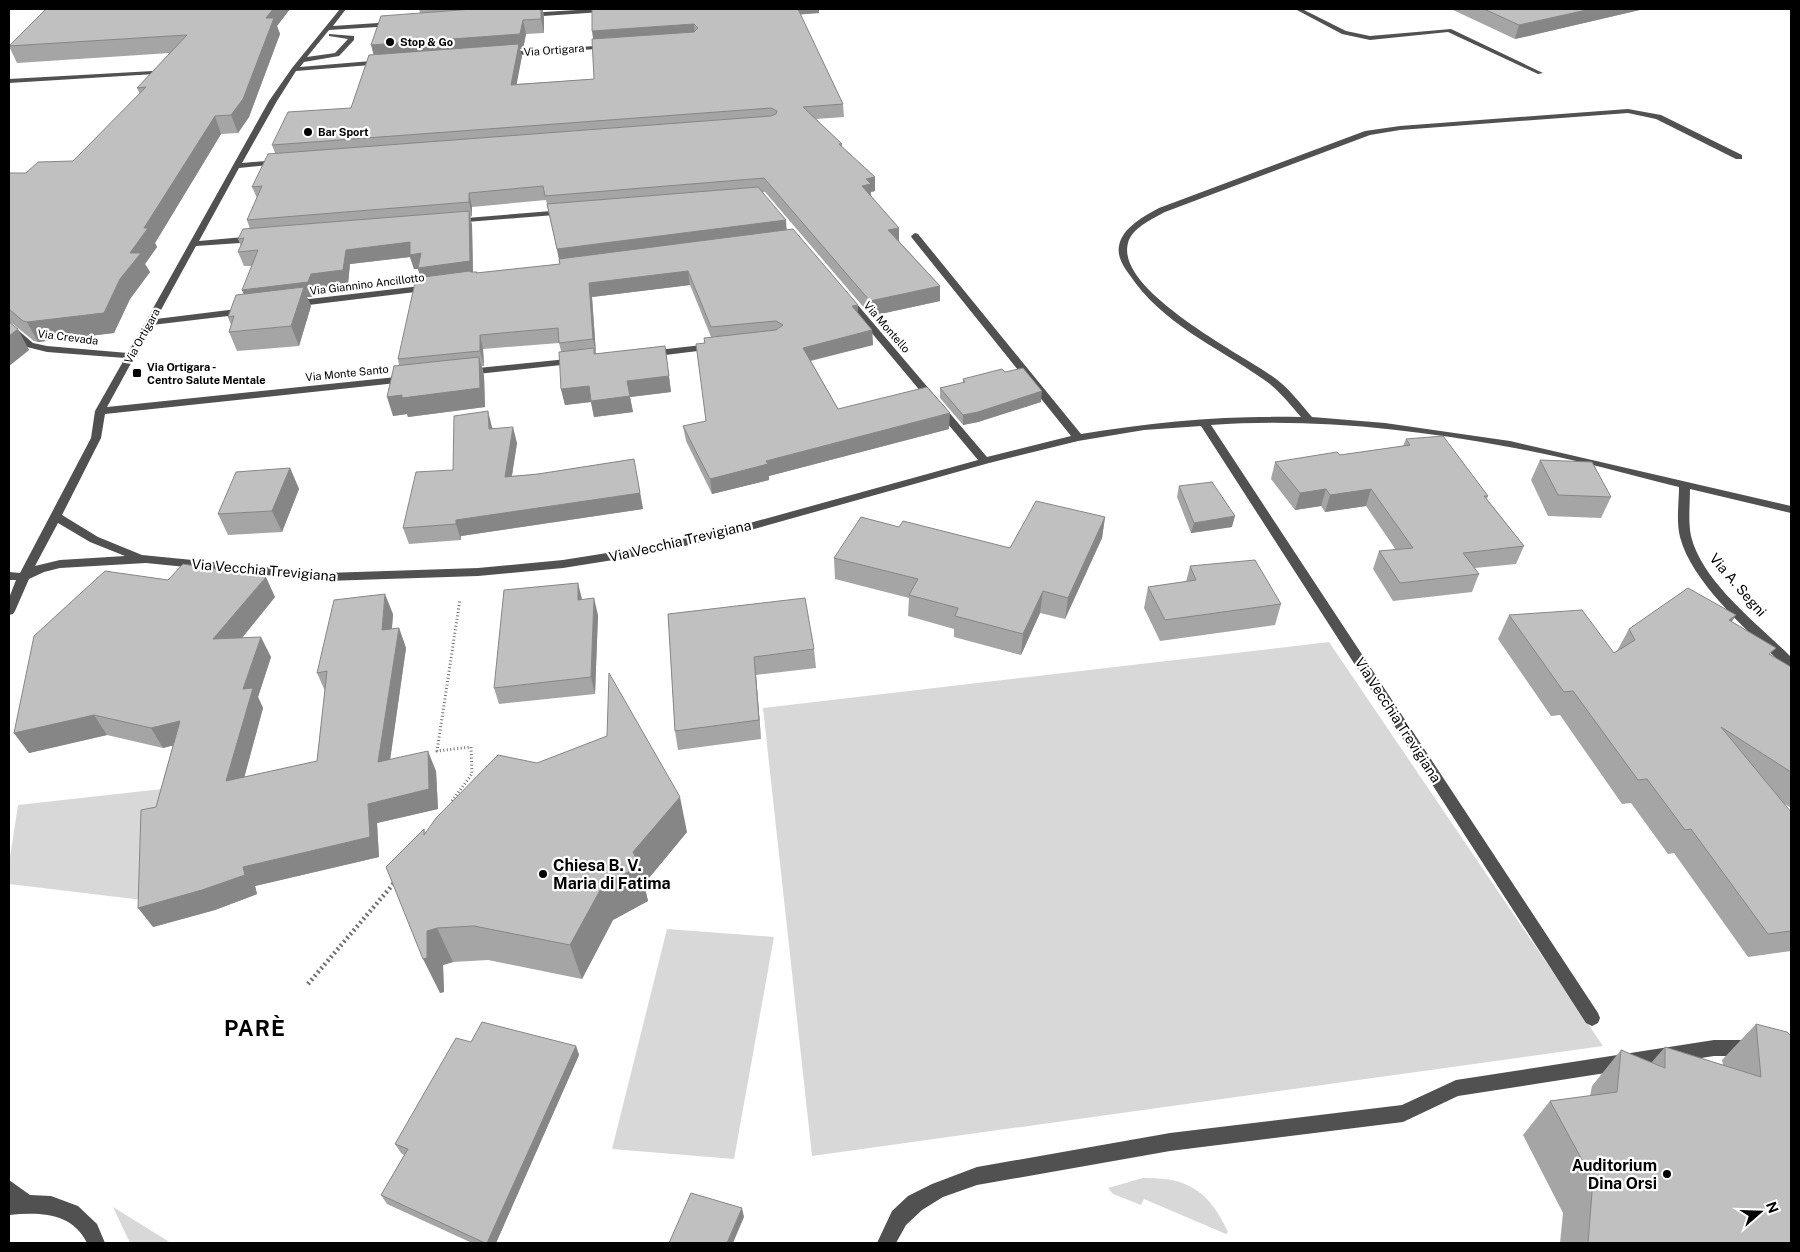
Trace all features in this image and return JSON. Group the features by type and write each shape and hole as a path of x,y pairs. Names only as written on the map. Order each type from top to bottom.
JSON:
{"street":[{"name":"Via Ortigara","path":"9,611 24,576 96,438 100,411 272,101 294,69 343,9"},
{"path":"525,15 554,11 617,9"},
{"path":"1298,9 1344,32 1370,38 1449,30 1540,73"},
{"path":"327,28 397,24"},
{"path":"301,60 337,55 352,37 321,35"},
{"name":"Via Ortigara","path":"498,54 616,46"},
{"path":"294,69 390,62"},
{"path":"9,81 153,73"},
{"path":"1309,420 1285,392 1269,378 1188,330 1167,313 1143,288 1125,262 1123,244 1129,234 1140,224 1162,210 1368,133 1400,128 1628,111 1658,116 1739,157"},
{"path":"236,166 290,162"},
{"path":"449,222 578,211"},
{"path":"915,236 1078,438"},
{"path":"194,244 261,238"},
{"name":"Via Giannino Ancillotto","path":"286,305 436,287"},
{"name":"Via Montello","path":"840,290 985,461"},
{"path":"149,323 258,309"},
{"name":"Via Crevada","path":"9,326 30,345 47,349 132,356"},
{"path":"639,355 718,346"},
{"path":"462,373 590,360"},
{"name":"Via Monte Santo","path":"100,411 413,378"},
{"name":"Via Vecchia Trevigiana","path":"24,576 40,569 60,564 146,559 326,577 478,572 563,564 651,550 740,529 985,461 1078,438 1144,427 1256,419 1309,420 1426,431 1510,444 1791,509"},
{"name":"Via Vecchia Trevigiana","path":"1204,422 1592,1018"},
{"name":"Via A. Segni","path":"1685,484 1685,537 1698,566 1716,588 1791,665"},
{"name":"Via Vecchia Trevigiana","path":"55,516 74,530 112,548 146,559"},
{"path":"9,576 24,576"},
{"path":"886,1243 899,1218 916,1203 938,1190 977,1176 1170,1142 1403,1113 1456,1088 1714,1048 1765,1050"},
{"path":"9,1189 18,1204 56,1206 80,1218 95,1238 96,1243"}],"path":[{"path":"449,807 472,774 471,746 437,750 461,598"},
{"path":"308,984 396,880"}],"shaded area":[{"path":"1329,642 1603,1046 812,1156 763,708"},
{"path":"189,786 151,901 9,884 9,864 18,805"},
{"path":"667,929 774,937 734,1159 612,1149"},
{"path":"1143,1178 1173,1180 1195,1189 1213,1206 1228,1232 1226,1234 1144,1199 1141,1205 1113,1194 1108,1188"},
{"path":"113,1207 171,1243 130,1243"}],"building":[{"path":"46,9 273,9 266,18 274,18 243,99 231,115 215,116 144,228 148,228 130,253 141,253 120,279 104,313 27,322 23,321 9,309 9,173 26,173 38,162 73,161 146,87 137,88 187,35 9,46"},
{"path":"473,9 541,9 541,19 523,20 520,34 371,45 381,16"},
{"path":"592,9 798,9 843,104 803,107 875,177 866,179 871,184 862,186 899,228 888,230 940,286 870,301 764,178 545,196 543,186 469,193 469,202 247,220 262,186 252,187 268,154 771,116 776,114 777,111 771,108 272,145 288,112 351,108 369,55 519,44 511,85 594,79 592,39 694,32 698,28 694,24 592,31"},
{"path":"1484,9 1591,9 1519,25"},
{"path":"758,187 786,220 557,249 547,204"},
{"path":"469,211 470,261 418,268 421,253 410,255 410,242 346,250 343,270 311,274 308,282 242,290 258,250 238,252 244,238 238,239 243,229"},
{"path":"793,229 858,305 852,306 872,330 803,348 838,409 927,387 950,413 766,461 768,464 710,479 683,426 706,421 696,344 705,343 704,338 776,330 783,325 776,321 711,327 688,271 589,283 593,339 559,343 558,328 480,335 480,351 398,359 416,278 470,271 476,273 560,264 559,259"},
{"path":"304,287 291,326 229,332 234,316 228,317 236,295"},
{"path":"9,322 18,329 9,336"},
{"path":"665,346 669,376 627,381 630,396 591,401 589,386 561,389 559,352 594,348 594,354"},
{"path":"479,357 480,388 402,398 402,395 387,397 394,366"},
{"path":"1023,368 1042,391 978,412 963,415 940,388 965,382 963,379 1002,369 1005,372"},
{"path":"488,411 489,429 513,427 505,477 538,474 634,459 640,493 456,520 456,524 403,528 416,472 453,470 454,416"},
{"path":"1443,436 1488,496 1484,496 1524,546 1463,553 1479,574 1400,583 1379,551 1413,548 1371,489 1330,495 1326,489 1300,493 1275,462 1337,452 1340,455 1410,445 1406,439"},
{"path":"1540,460 1592,462 1611,497 1558,495"},
{"path":"290,468 272,511 218,514 236,472"},
{"path":"1212,482 1235,516 1194,523 1179,486"},
{"path":"1036,501 1105,517 1068,598 1043,591 1023,634 955,616 958,608 909,595 918,579 834,558 861,517 899,527 903,521 1010,548"},
{"path":"1255,560 1281,604 1165,620 1148,587 1196,580 1190,566"},
{"path":"183,564 266,577 213,639 261,637 243,689 253,688 226,781 317,761 327,671 317,673 334,600 385,594 382,630 399,628 378,762 428,751 429,789 368,804 370,837 243,867 245,875 202,890 138,908 141,810 156,807 180,721 151,728 94,715 14,733 34,636 105,571 168,580"},
{"path":"578,583 578,600 594,598 591,677 494,688 504,590"},
{"path":"1688,588 1736,615 1729,620 1776,648 1769,654 1791,667 1791,772 1721,727 1791,812 1791,931 1768,934 1691,829 1685,830 1647,779 1638,780 1573,691 1564,692 1509,615 1582,610 1614,653 1635,640 1629,629"},
{"path":"805,598 814,649 754,657 759,720 675,731 668,614"},
{"name":"Chiesa B. V. Maria di Fatima","path":"609,673 680,797 633,852 640,866 603,885 570,945 474,926 437,928 427,931 427,958 423,959 386,867 424,829 424,835 436,818 498,755 537,763 607,736"},
{"path":"482,1022 576,1046 487,1243 381,1195 408,1149 395,1144 456,1038 471,1042"},
{"name":"Auditorium Dina Orsi","path":"1756,1024 1787,1032 1791,1036 1791,1243 1588,1243 1593,1180 1550,1101 1617,1092 1621,1050 1665,1068 1665,1047 1761,1077"},
{"path":"691,1193 742,1208 727,1243 669,1243"}],"place":[{"name":"Stop & Go","path":"390,42"},
{"name":"Bar Sport","path":"308,132"},
{"name":"Via Ortigara - Centro Salute Mentale","path":"137,373"},
{"name":"Chiesa B. V. Maria di Fatima","path":"543,874"},
{"name":"Auditorium Dina Orsi","path":"1667,1174"}],"district":[{"name":"PARÈ","path":"255,1028"}]}
